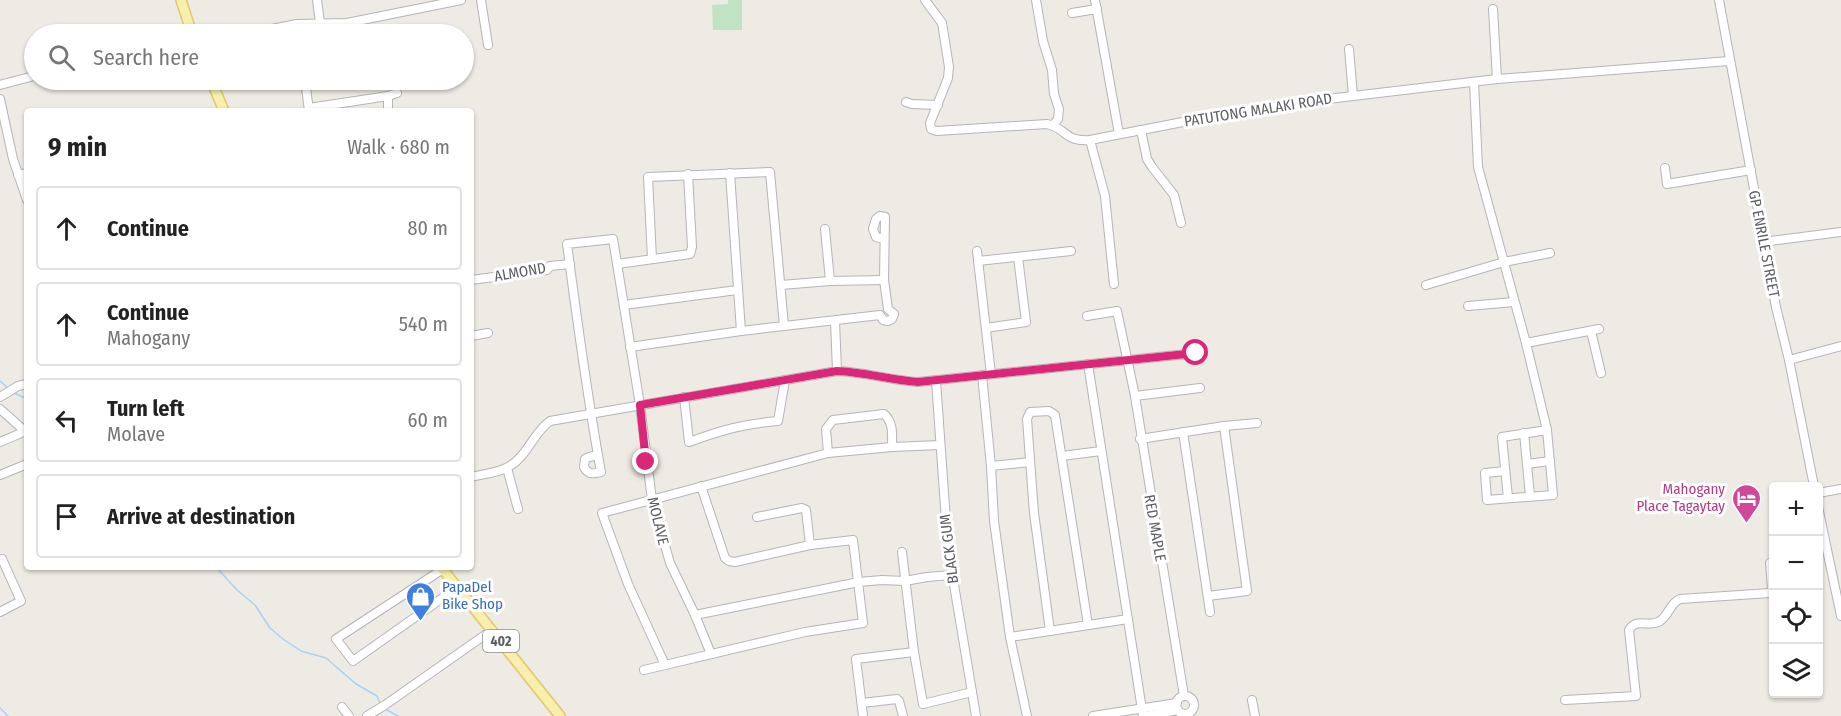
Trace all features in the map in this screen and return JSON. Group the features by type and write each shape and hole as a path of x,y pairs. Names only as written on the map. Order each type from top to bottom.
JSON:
{"main road":[{"path":"180,0 188,24"},
{"path":"215,90 223,108"},
{"name":"402","path":"444,570 560,716"}],"street":[{"path":"317,0 320,23"},
{"path":"297,24 347,23 461,0"},
{"path":"480,0 488,45"},
{"path":"925,0 942,23 948,54 948,78 930,123 931,129 937,131 1026,124 1053,125 1058,119 1059,109 1054,94 1052,70 1043,41 1036,0"},
{"path":"1095,0 1119,134"},
{"name":"GP ENRILE STREET","path":"1719,0 1776,307 1813,482"},
{"path":"1072,13 1097,9"},
{"path":"1493,9 1497,79"},
{"path":"1349,50 1353,96"},
{"name":"PATUTONG MALAKI ROAD","path":"1053,125 1072,140 1090,140 1224,114 1353,96 1497,79 1729,61"},
{"path":"0,85 24,79"},
{"path":"1474,82 1478,167 1547,430 1553,495 1487,500 1485,473 1505,471"},
{"path":"306,90 309,108"},
{"path":"328,108 347,107 397,93"},
{"path":"388,96 388,108"},
{"path":"0,99 24,192"},
{"path":"906,102 938,105"},
{"path":"1141,130 1148,159 1174,195 1181,223"},
{"path":"1090,140 1105,196 1114,284"},
{"path":"1665,168 1667,184 1750,170"},
{"path":"652,259 648,177 770,172 784,326"},
{"path":"730,173 741,332"},
{"path":"18,175 24,174"},
{"path":"617,264 690,254 692,247 688,174"},
{"path":"825,229 830,281"},
{"path":"1764,242 1841,232"},
{"name":"MOLAVE","path":"570,267 567,243 613,239 640,405 652,500 670,563 711,654"},
{"path":"630,347 880,315 883,320 888,321 894,314 888,309 884,280 884,239"},
{"path":"977,251 986,328 986,375 994,521 1010,637 1027,716"},
{"path":"978,261 1071,251"},
{"path":"1426,285 1504,262 1550,253"},
{"path":"986,328 1026,322 1018,257"},
{"path":"570,267 598,455"},
{"name":"ALMOND","path":"474,280 547,270 550,272 570,267"},
{"path":"781,285 884,280"},
{"path":"624,305 738,290"},
{"path":"1468,306 1514,302"},
{"name":"RED MAPLE","path":"1087,316 1117,311 1135,396 1140,439 1184,696"},
{"path":"835,321 837,371"},
{"path":"1526,343 1595,330 1601,373"},
{"path":"474,335 488,333"},
{"path":"1789,360 1841,346"},
{"path":"474,476 507,468 518,460 542,427 550,421 684,397 837,371 902,381 936,381 1196,353"},
{"path":"1088,364 1144,713"},
{"path":"684,397 689,442 723,429 778,421 785,380"},
{"name":"BLACK GUM","path":"936,381 948,549 976,716"},
{"path":"2,396 24,385"},
{"path":"1135,396 1200,388"},
{"path":"0,409 24,430"},
{"path":"1050,631 1034,513 1027,419 1030,412 1049,411 1055,415 1088,625"},
{"path":"828,453 826,429 832,420 884,414 890,419 892,447"},
{"path":"1140,439 1257,423"},
{"path":"1208,596 1247,591 1224,426"},
{"path":"1508,498 1502,436 1547,430"},
{"path":"1183,432 1210,612"},
{"path":"0,442 24,433"},
{"path":"1524,434 1530,496"},
{"path":"665,665 628,584 602,513 828,453 940,445"},
{"path":"1062,456 1101,451"},
{"path":"991,466 1030,462"},
{"path":"1527,464 1550,462"},
{"path":"0,475 24,465"},
{"path":"507,468 518,509"},
{"path":"644,670 805,632 863,623 853,540 810,545 735,562 729,561 725,558 701,486"},
{"path":"1823,492 1841,489"},
{"path":"757,517 802,508 806,510 810,545"},
{"path":"1823,551 1838,588 1841,616"},
{"path":"902,552 922,704 972,692"},
{"path":"0,612 21,601 4,572 2,560"},
{"path":"439,570 336,639 353,661 458,587"},
{"path":"695,615 859,582 905,581 952,575"},
{"path":"1565,700 1636,696 1629,630 1637,623 1658,623 1680,599 1770,593 1772,590"},
{"path":"1010,637 1128,619"},
{"path":"367,716 492,630"},
{"path":"863,716 856,659 914,652"},
{"path":"1093,716 1181,711 1192,710 1194,703 1190,697 1184,696 1179,699 1181,711"},
{"path":"862,703 897,699 903,716"},
{"path":"1252,700 1255,716"},
{"path":"342,706 349,716"}],"green space":[{"path":"728,0 742,0 742,30 713,30 712,5 728,4"}],"waterway":[{"path":"0,381 8,388"},
{"path":"14,393 24,398"},
{"path":"219,570 255,605 270,628 283,639 301,651 326,658 356,684 377,696 381,705"},
{"path":"0,708 8,716"},
{"path":"385,709 398,716"}],"place":[{"name":"Mahogany Place Tagaytay","path":"1746,524"},
{"name":"PapaDel Bike Shop","path":"421,622"}],"route":[{"path":"646,462 640,405 837,371 918,382 1196,353"}]}
